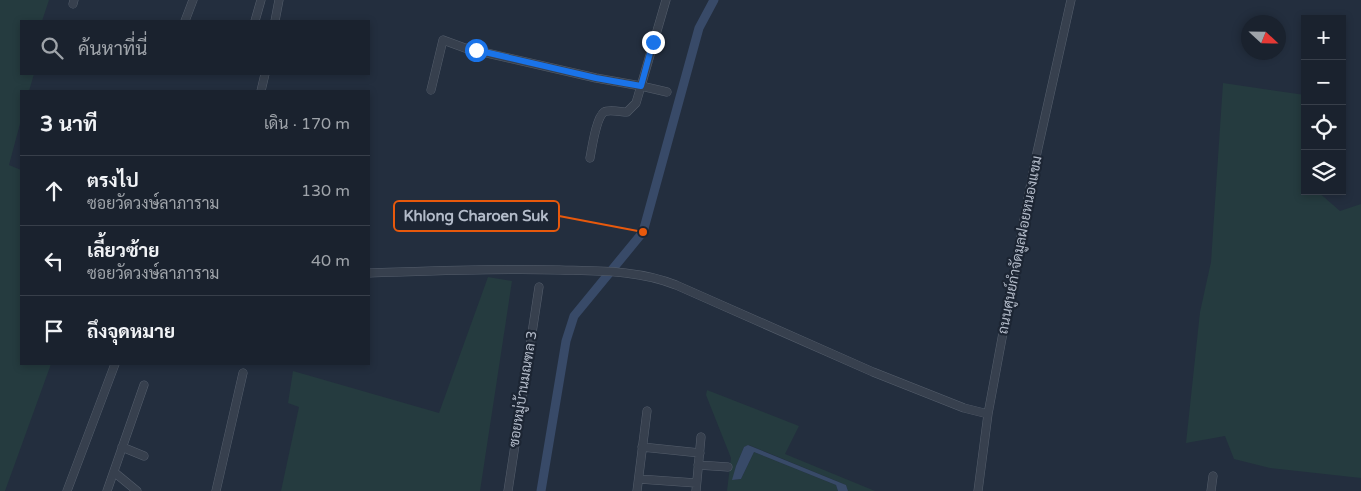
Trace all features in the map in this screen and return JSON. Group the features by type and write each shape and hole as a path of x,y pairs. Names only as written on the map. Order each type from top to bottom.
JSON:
{"street":[{"path":"185,20 193,0"},
{"path":"255,20 261,0"},
{"path":"276,20 279,0"},
{"path":"590,158 599,120 603,113 608,111 627,112 636,103 666,0"},
{"name":"ถนนศูนย์กำจัดมูลฝอยหนองแขม","path":"978,491 988,414 1036,157 1071,0"},
{"path":"431,90 443,40 470,49 667,92"},
{"path":"262,90 265,75"},
{"path":"370,273 516,269 604,271 649,275 666,280 874,372 964,408 988,414"},
{"name":"ซอยหมู่บ้านมณฑล 3","path":"508,491 539,288"},
{"path":"66,491 115,365"},
{"path":"216,491 243,372"},
{"path":"108,491 144,385"},
{"path":"637,491 647,411"},
{"path":"639,479 696,487 702,438"},
{"path":"122,447 144,456"},
{"path":"642,447 700,453"},
{"path":"698,464 728,468"},
{"path":"114,472 137,491"},
{"path":"1211,491 1213,476"}],"green space":[{"path":"0,0 49,0 42,20 20,20 20,75 34,75 29,90 20,90 20,124 9,165 20,170 20,365 51,365 5,491 0,491"},
{"path":"1223,83 1301,94 1301,195 1322,195 1340,211 1361,204 1361,478 1270,468 1234,459 1225,436 1186,443 1200,312 1211,262"},
{"path":"488,277 512,281 480,491 281,491 299,407 288,403 293,371 439,413"},
{"path":"707,390 799,426 785,454 875,491 848,491 846,485 749,445 744,447 736,466 733,480 741,479 754,452 836,485 838,491 727,491 731,458 706,395"}],"water":[{"path":"748,445 846,485 848,491 838,491 836,485 754,452 741,479 732,480 744,447"}],"waterway":[{"path":"541,491 566,341 574,316 643,232 699,28 714,0"}],"place":[{"name":"Khlong Charoen Suk","path":"643,232"}],"route":[{"path":"476,50 596,78 641,86 653,42"}]}
